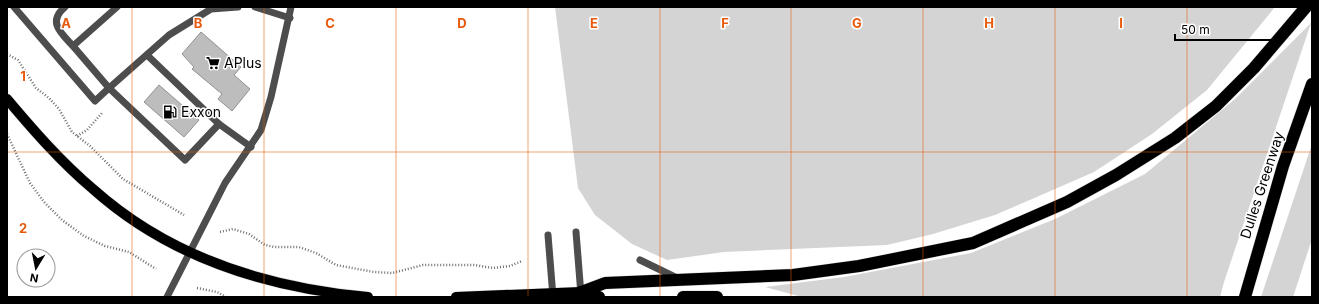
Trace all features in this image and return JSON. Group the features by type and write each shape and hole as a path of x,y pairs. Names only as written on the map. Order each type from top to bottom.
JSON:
{"highway":[{"path":"581,295 605,283 793,275 859,266 973,243 1067,202 1116,175 1175,138 1216,106 1254,68 1306,7"},
{"name":"Dulles Greenway","path":"1245,297 1254,260 1283,166 1312,84"},
{"path":"581,295 599,297"},
{"path":"683,297 716,297"}],"main road":[{"path":"7,99 66,165 94,190 148,230 190,252 231,270 279,283 321,292 368,297"},
{"path":"456,297 581,295"}],"street":[{"path":"14,7 95,101 147,56 169,34 211,9 238,7"},
{"path":"65,7 60,11 56,20 57,29 109,88 184,160 218,124"},
{"path":"73,46 117,7"},
{"path":"255,7 290,18"},
{"path":"167,297 235,165 251,147 261,130 290,18 291,7"},
{"path":"147,56 218,124 251,147"},
{"path":"576,232 581,295"},
{"path":"548,235 553,295"},
{"path":"640,260 669,275 687,279"}],"path":[{"path":"7,54 18,60 36,88 49,98 59,109 72,132 90,146 124,179 184,215"},
{"path":"77,136 87,130 102,113"},
{"path":"7,134 30,183 44,202 62,220 84,236 105,246 129,252 156,269"},
{"path":"220,232 233,229 249,234 265,244 275,247 299,247 316,253 336,265 348,269 374,272 392,273 423,265 474,265 493,268 510,266 522,260"},
{"path":"197,288 217,292 226,297"}],"shaded area":[{"path":"555,7 1275,7 1207,90 1152,134 1094,172 995,215 933,234 887,245 724,252 667,260 632,244 595,215 578,188"},
{"path":"1311,23 1220,297 802,297 765,287 844,277 971,253 1055,219 1145,174 1235,99"},
{"path":"1312,144 1312,239 1293,297 1261,297"}],"building":[{"name":"APlus","path":"201,32 241,67 234,75 250,89 232,111 218,99 222,94 192,69 194,67 182,54"},
{"path":"159,85 199,120 184,137 144,102"}],"place":[{"name":"APlus","path":"213,63"},
{"name":"Exxon","path":"170,112"}]}
